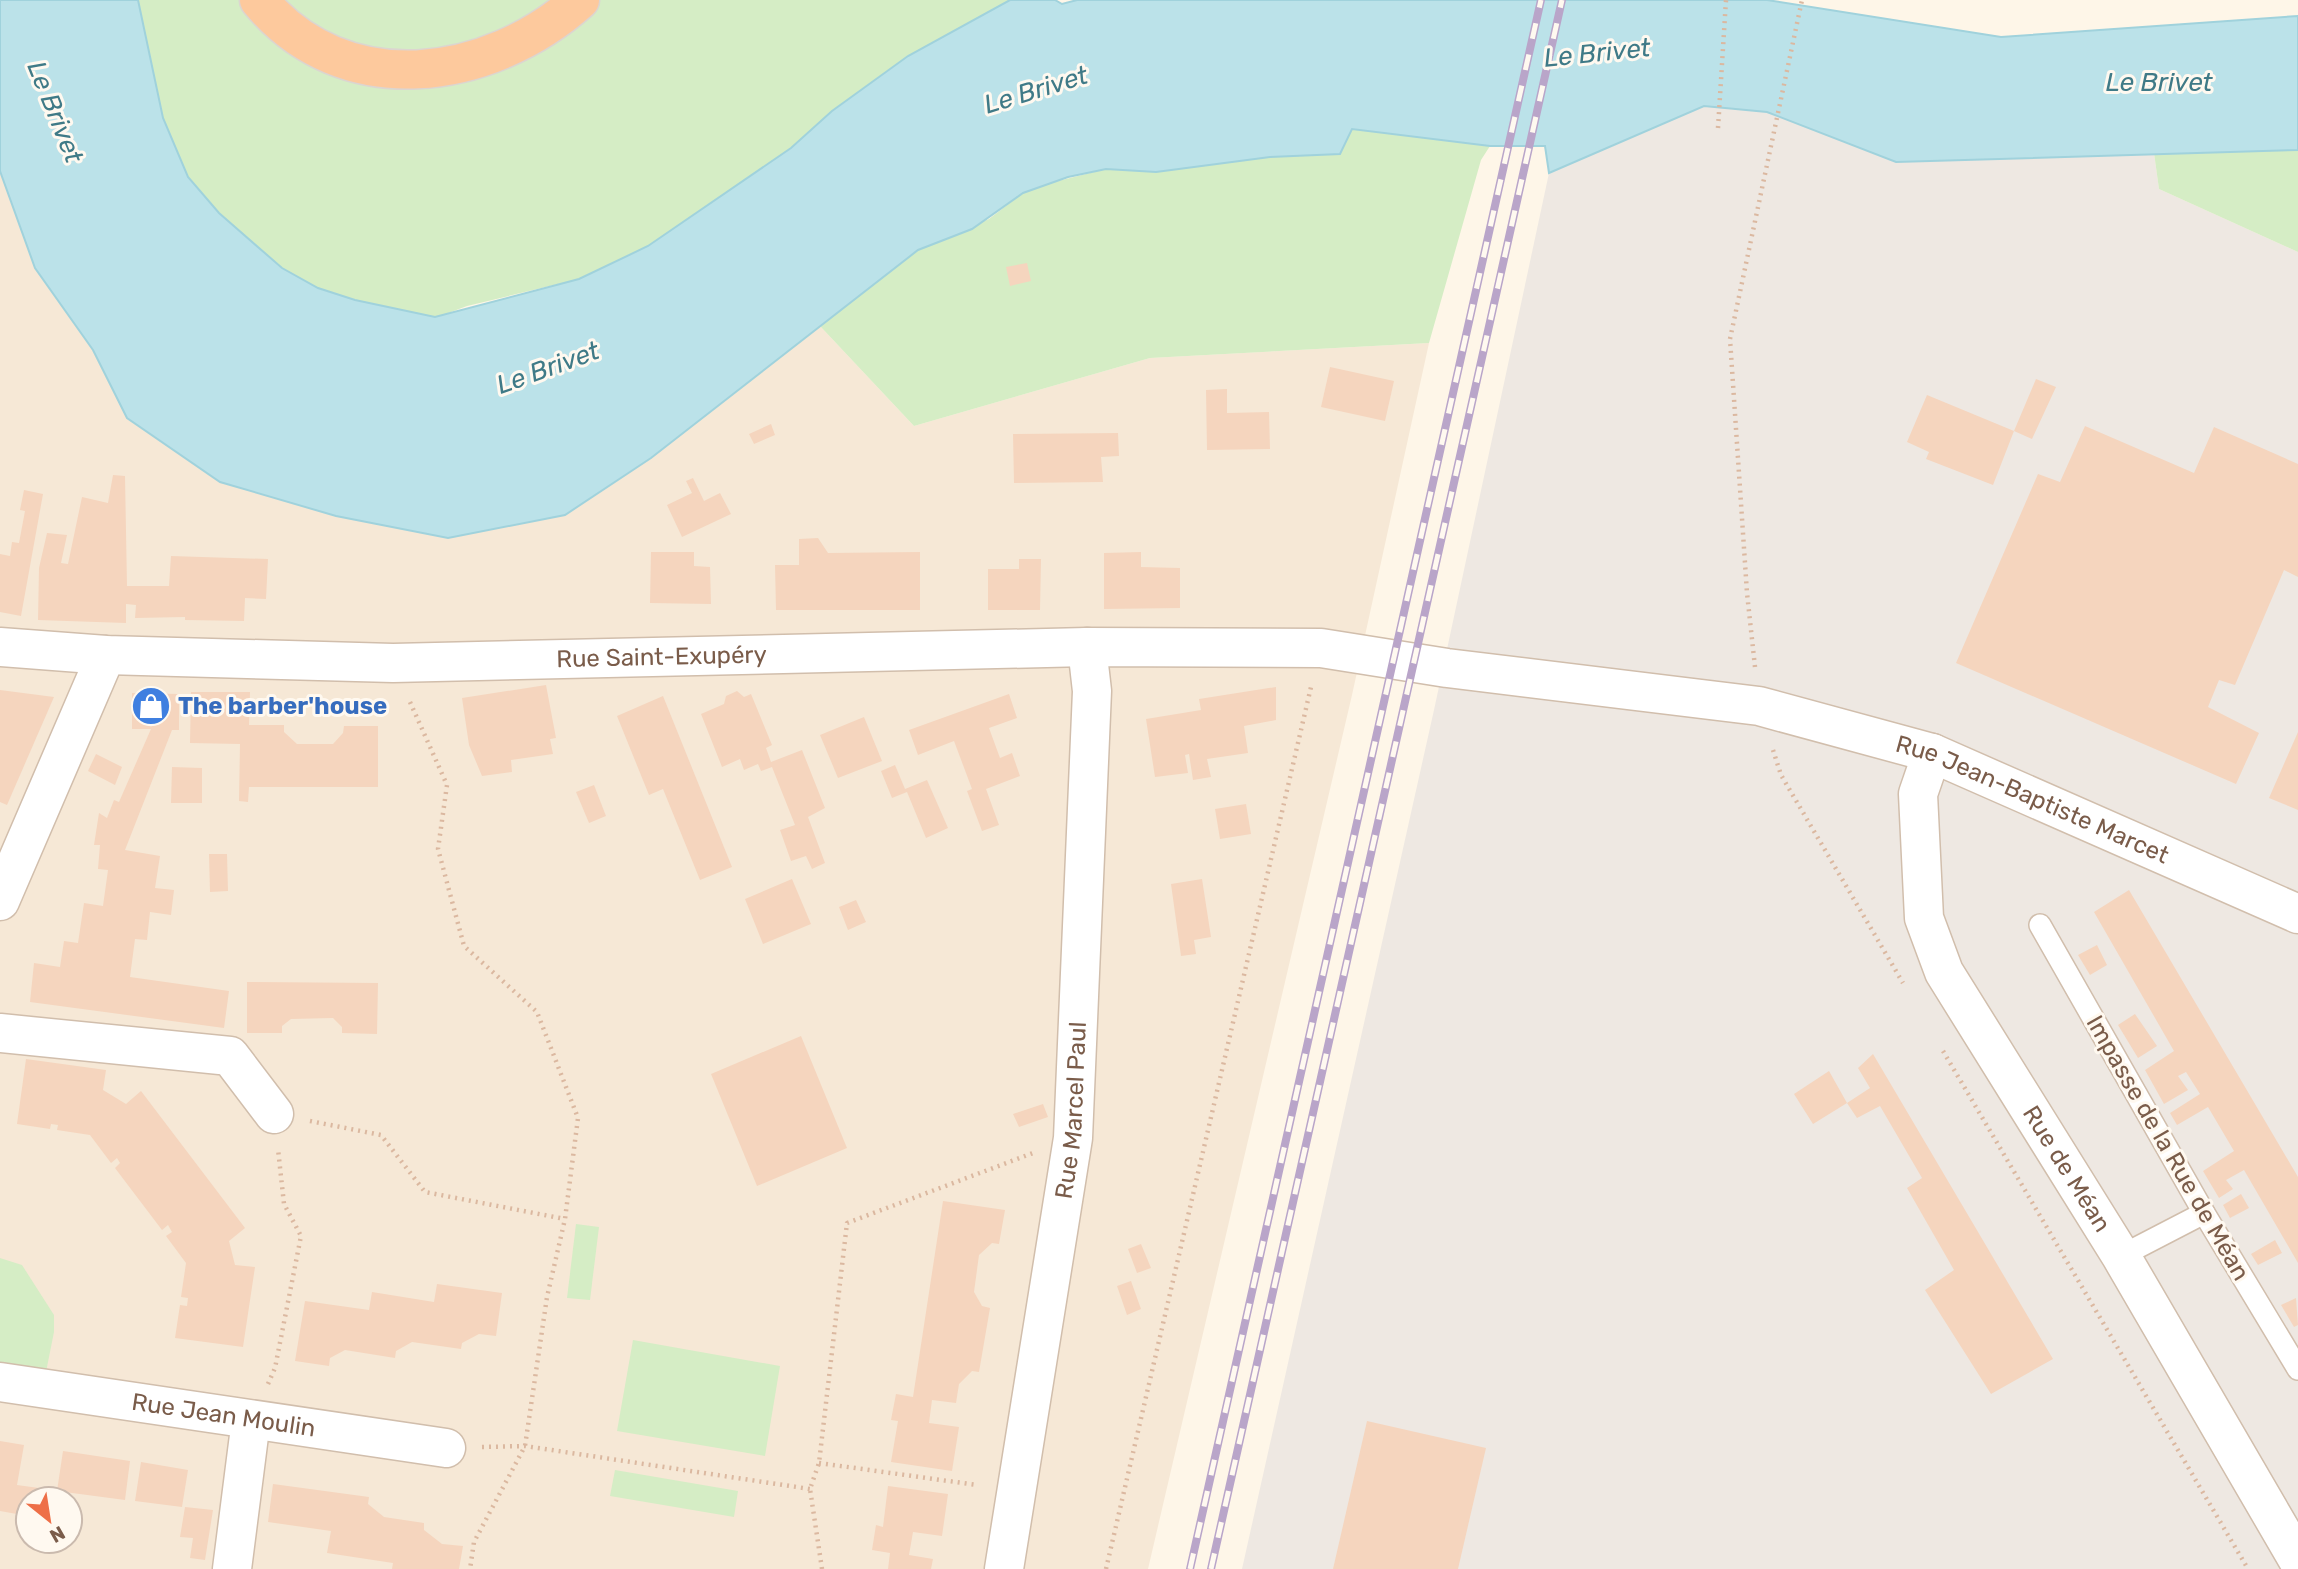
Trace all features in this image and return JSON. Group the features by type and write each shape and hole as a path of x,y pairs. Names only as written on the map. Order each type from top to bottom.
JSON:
{"highway":[{"path":"259,0 281,24 331,54 380,70 422,71 468,62 519,44 580,0"}],"street":[{"name":"Rue Saint-Exupéry","path":"0,647 106,655 393,663 1087,647 1321,648"},
{"name":"Rue Marcel Paul","path":"1004,1569 1073,1138 1092,691 1087,647"},
{"name":"Rue Jean-Baptiste Marcet","path":"1321,648 1447,668 1759,706 1932,753 2298,914"},
{"path":"0,901 106,655"},
{"name":"Rue de Méan","path":"1932,753 1918,794 1924,918 1940,961 2121,1256 2298,1560"},
{"path":"0,1032 230,1056 274,1114"},
{"name":"Rue Jean Moulin","path":"0,1382 446,1448"},
{"path":"232,1569 251,1420"}],"lane":[{"name":"Impasse de la Rue de Méan","path":"2040,925 2204,1213 2298,1369"},
{"path":"2121,1256 2204,1213"}],"path":[{"path":"1718,128 1726,0"},
{"path":"1801,0 1730,340 1747,593 1759,706 1781,775 1908,991"},
{"path":"1106,1569 1321,648"},
{"path":"393,663 447,785 438,849 464,946 537,1012 578,1118 565,1219 547,1297 526,1446 474,1542 470,1569"},
{"path":"1937,1039 2248,1569"},
{"path":"251,1420 275,1368 301,1236 284,1204 274,1114 381,1135 425,1192 565,1219"},
{"path":"822,1569 810,1489 819,1463 847,1223 1073,1138"},
{"path":"446,1448 526,1446 810,1489"},
{"path":"819,1463 1017,1491"}],"shaded area":[{"path":"1704,106 1767,112 1896,162 2154,153 2159,189 2298,252 2298,1569 1242,1569 1434,710 1549,173"},
{"path":"0,171 35,268 93,350 127,418 220,482 336,516 448,538 565,515 651,458 820,326 914,426 1150,358 1429,343 1352,695 1148,1569 0,1569"}],"green space":[{"path":"138,0 1010,0 908,56 832,111 791,148 648,246 579,279 467,306 435,318 355,300 318,288 282,268 219,213 188,177 163,118"},
{"path":"1352,129 1490,146 1481,160 1429,343 1150,358 914,426 820,326 918,249 989,219 1023,193 1042,185 1106,169 1156,172 1270,157 1339,154"},
{"path":"2298,150 2298,252 2159,189 2154,153"},
{"path":"576,1224 599,1227 590,1300 567,1298"},
{"path":"0,1258 22,1265 54,1315 54,1332 46,1372 0,1365"},
{"path":"633,1340 780,1366 765,1456 617,1431"},
{"path":"615,1470 738,1491 734,1517 610,1496"}],"water":[{"name":"Le Brivet","path":"0,0 138,0 163,118 188,177 219,213 282,268 318,288 355,300 435,317 579,279 648,246 791,148 832,111 908,56 1010,0 1055,0 1062,4 1077,0 1767,0 2001,37 2298,16 2298,150 1896,162 1767,112 1704,106 1549,173 1545,146 1490,146 1352,129 1340,154 1270,157 1156,172 1106,169 1068,177 1023,193 972,229 918,250 651,458 565,515 448,538 336,516 220,482 127,418 93,350 35,268 0,171"}],"building":[{"path":"1027,263 1031,281 1010,286 1006,267"},
{"path":"1330,367 1394,381 1385,421 1321,407"},
{"path":"2036,379 2056,387 2032,439 2014,431"},
{"path":"1227,389 1227,413 1269,412 1270,449 1207,450 1206,390"},
{"path":"1927,395 2014,431 1993,485 1926,459 1929,452 1907,442"},
{"path":"771,424 775,435 754,444 749,434"},
{"path":"2085,426 2194,473 2214,427 2298,464 2298,577 2284,570 2235,685 2219,680 2208,707 2259,733 2236,784 1956,663 2038,474 2060,482"},
{"path":"1118,433 1119,456 1101,457 1103,482 1014,483 1013,434"},
{"path":"113,475 125,476 127,586 169,586 171,556 268,559 266,599 245,598 244,621 185,620 185,617 135,618 136,605 126,604 126,623 38,620 39,568 47,533 67,535 61,563 68,564 82,497 108,503"},
{"path":"693,478 704,501 720,493 731,514 682,537 667,505 692,493 686,481"},
{"path":"24,490 43,494 21,616 0,612 0,554 10,556 12,542 19,543 25,511 20,510"},
{"path":"818,538 828,553 920,552 920,610 776,610 775,565 799,565 799,539"},
{"path":"651,552 694,552 694,566 710,567 711,604 650,603"},
{"path":"1141,552 1141,567 1180,568 1180,608 1104,609 1104,553"},
{"path":"1019,559 1041,559 1040,610 988,610 988,569 1019,569"},
{"path":"546,685 556,738 550,739 553,754 511,760 512,772 482,776 469,745 462,698"},
{"path":"1276,687 1276,720 1244,726 1248,753 1207,759 1211,777 1193,780 1189,754 1185,755 1188,773 1155,777 1146,719 1201,710 1199,699"},
{"path":"0,690 54,697 7,805 0,802"},
{"path":"737,691 744,697 751,694 772,745 766,748 771,762 802,750 825,808 808,817 825,863 812,869 806,856 791,861 780,830 795,825 772,767 761,771 758,764 744,770 740,759 722,767 701,714 724,704 726,696"},
{"path":"191,692 250,692 249,725 284,725 284,732 297,744 333,744 343,733 344,726 378,726 378,787 249,787 248,802 239,801 240,744 190,743"},
{"path":"132,693 179,694 179,730 172,730 125,850 160,856 155,888 174,890 171,915 150,912 147,940 135,939 130,977 229,991 224,1028 30,1002 34,963 60,967 64,941 78,943 84,903 103,906 108,870 98,869 100,845 94,845 99,813 107,818 114,800 119,802 151,729 132,729"},
{"path":"1009,694 1017,718 989,728 1000,758 1012,753 1020,776 986,789 999,825 982,831 967,791 972,789 954,741 918,755 909,730"},
{"path":"663,696 732,867 700,880 663,789 649,795 617,716"},
{"path":"864,717 882,761 838,778 820,735"},
{"path":"2298,732 2298,810 2269,798"},
{"path":"96,754 122,767 115,785 88,771"},
{"path":"895,765 905,789 927,780 948,828 926,838 907,792 892,798 881,771"},
{"path":"172,767 202,768 202,803 171,803"},
{"path":"594,785 606,816 589,823 576,792"},
{"path":"1246,804 1251,834 1220,839 1215,809"},
{"path":"209,854 227,854 228,891 210,892"},
{"path":"792,879 811,924 763,944 745,899"},
{"path":"1202,879 1211,937 1194,940 1196,954 1181,956 1171,884"},
{"path":"2129,890 2298,1177 2298,1263 2244,1170 2226,1180 2233,1189 2219,1198 2203,1171 2234,1151 2208,1107 2177,1125 2170,1113 2200,1094 2186,1072 2178,1076 2188,1090 2164,1104 2145,1070 2174,1051 2094,912"},
{"path":"856,900 866,922 848,930 839,907"},
{"path":"2097,945 2107,965 2090,975 2078,955"},
{"path":"247,982 378,983 377,1034 342,1033 342,1027 333,1018 291,1019 282,1026 282,1033 247,1033"},
{"path":"2135,1014 2157,1046 2138,1058 2118,1025"},
{"path":"801,1036 847,1148 757,1186 711,1074"},
{"path":"1873,1054 2053,1359 1991,1394 1925,1290 1954,1270 1907,1188 1922,1178 1880,1106 1857,1118 1847,1103 1870,1088 1858,1068"},
{"path":"26,1059 106,1070 103,1090 126,1104 141,1091 245,1228 229,1241 235,1265 255,1267 243,1347 175,1338 180,1305 187,1306 188,1298 181,1297 186,1263 166,1236 172,1232 168,1225 162,1230 115,1168 120,1163 117,1158 111,1163 90,1135 57,1130 58,1125 51,1124 50,1129 17,1124"},
{"path":"1829,1071 1847,1103 1813,1124 1794,1094"},
{"path":"1043,1104 1048,1117 1019,1127 1013,1114"},
{"path":"2241,1194 2249,1208 2230,1218 2223,1205"},
{"path":"943,1201 1005,1210 999,1244 992,1243 979,1255 974,1292 982,1306 990,1308 979,1372 972,1371 959,1384 956,1403 932,1400 929,1423 959,1427 952,1471 891,1462 898,1421 891,1420 896,1394 913,1397"},
{"path":"2275,1240 2282,1253 2258,1265 2251,1254"},
{"path":"1141,1244 1151,1268 1137,1273 1128,1249"},
{"path":"1131,1281 1141,1309 1127,1315 1117,1286"},
{"path":"437,1284 502,1293 496,1336 479,1334 462,1343 461,1349 412,1342 396,1351 395,1358 345,1350 330,1358 329,1366 295,1361 305,1301 369,1310 372,1292 434,1302"},
{"path":"2296,1298 2298,1325 2294,1327 2281,1305"},
{"path":"1367,1421 1486,1448 1458,1569 1333,1569"},
{"path":"0,1441 24,1445 17,1485 14,1485 14,1514 0,1511"},
{"path":"63,1451 130,1461 125,1500 84,1495 84,1485 58,1485"},
{"path":"141,1462 188,1470 182,1507 135,1501"},
{"path":"273,1484 369,1497 368,1504 384,1517 424,1523 424,1530 442,1544 463,1546 459,1569 392,1569 393,1563 327,1553 331,1531 268,1522"},
{"path":"888,1486 948,1494 942,1536 913,1532 909,1555 933,1559 931,1569 888,1569 890,1553 872,1550 876,1525 883,1527"},
{"path":"185,1507 213,1510 205,1560 190,1558 193,1538 180,1537"}],"railway":[{"path":"1190,1569 1541,0"},
{"path":"1211,1569 1562,0"}],"place":[{"name":"The barber'house","path":"151,706"}]}
